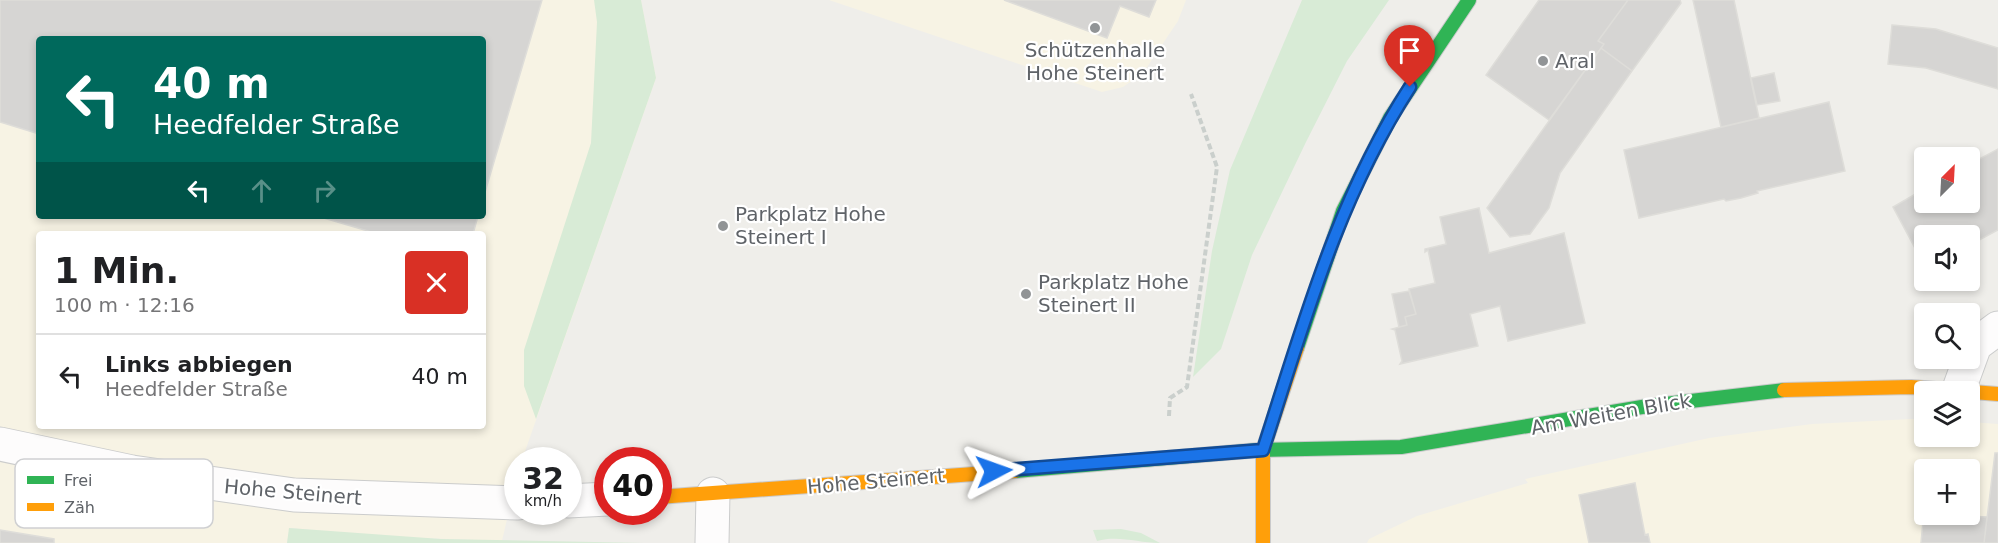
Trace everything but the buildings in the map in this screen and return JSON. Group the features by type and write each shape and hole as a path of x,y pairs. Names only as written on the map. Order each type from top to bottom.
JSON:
{"street":[{"path":"1263,543 1263,450 1333,239 1356,181 1390,118 1469,0"},
{"path":"1962,381 1975,345 1998,328"},
{"name":"Am Weiten Blick","path":"1263,450 1397,447 1470,438 1726,395 1854,386 1914,388"},
{"name":"Am Weiten Blick","path":"1980,392 1998,394"},
{"name":"Hohe Steinert","path":"0,444 71,459"},
{"name":"Hohe Steinert","path":"672,496 1263,450"},
{"name":"Hohe Steinert","path":"213,484 294,495 504,502"},
{"path":"712,543 713,494"}],"path":[{"path":"1166,459 1170,398 1187,387 1217,166 1191,94"}],"shaded area":[{"path":"0,0 641,0 656,78 527,447 504,447 506,525 502,541 391,537 290,528 287,543 0,543"},
{"path":"829,0 1186,0 1178,21 1143,73 1123,87 1102,92"},
{"path":"1912,419 1914,419 1914,447 1980,447 1980,423 1998,424 1998,543 1367,543 1369,539 1417,516 1528,483 1525,479 1709,438 1812,424"}],"green space":[{"path":"594,0 641,0 656,78 536,419 524,386 524,350 591,143 597,22"},
{"path":"1302,0 1389,0 1347,61 1306,142 1252,255 1221,349 1193,377 1212,251 1230,170"},
{"path":"289,528 441,539 644,543 287,543"},
{"path":"1121,529 1141,533 1160,543 1121,539 1097,541 1093,530"}],"traffic: fast":[{"path":"1297,348 1343,211 1390,118 1469,0"},
{"path":"1015,471 1259,450 1401,447 1648,406 1784,390"}],"traffic: slow":[{"path":"1263,543 1263,450 1297,348"},
{"path":"1784,390 1911,387 1998,394"},
{"path":"672,496 1015,471"}],"place":[{"name":"Schützenhalle Hohe Steinert","path":"1095,28"},
{"name":"Aral","path":"1543,61"},
{"name":"Parkplatz Hohe Steinert I","path":"723,226"},
{"name":"Parkplatz Hohe Steinert II","path":"1026,294"}],"route":[{"path":"994,471 1263,450 1343,212 1356,181 1390,118 1410,87"}]}
